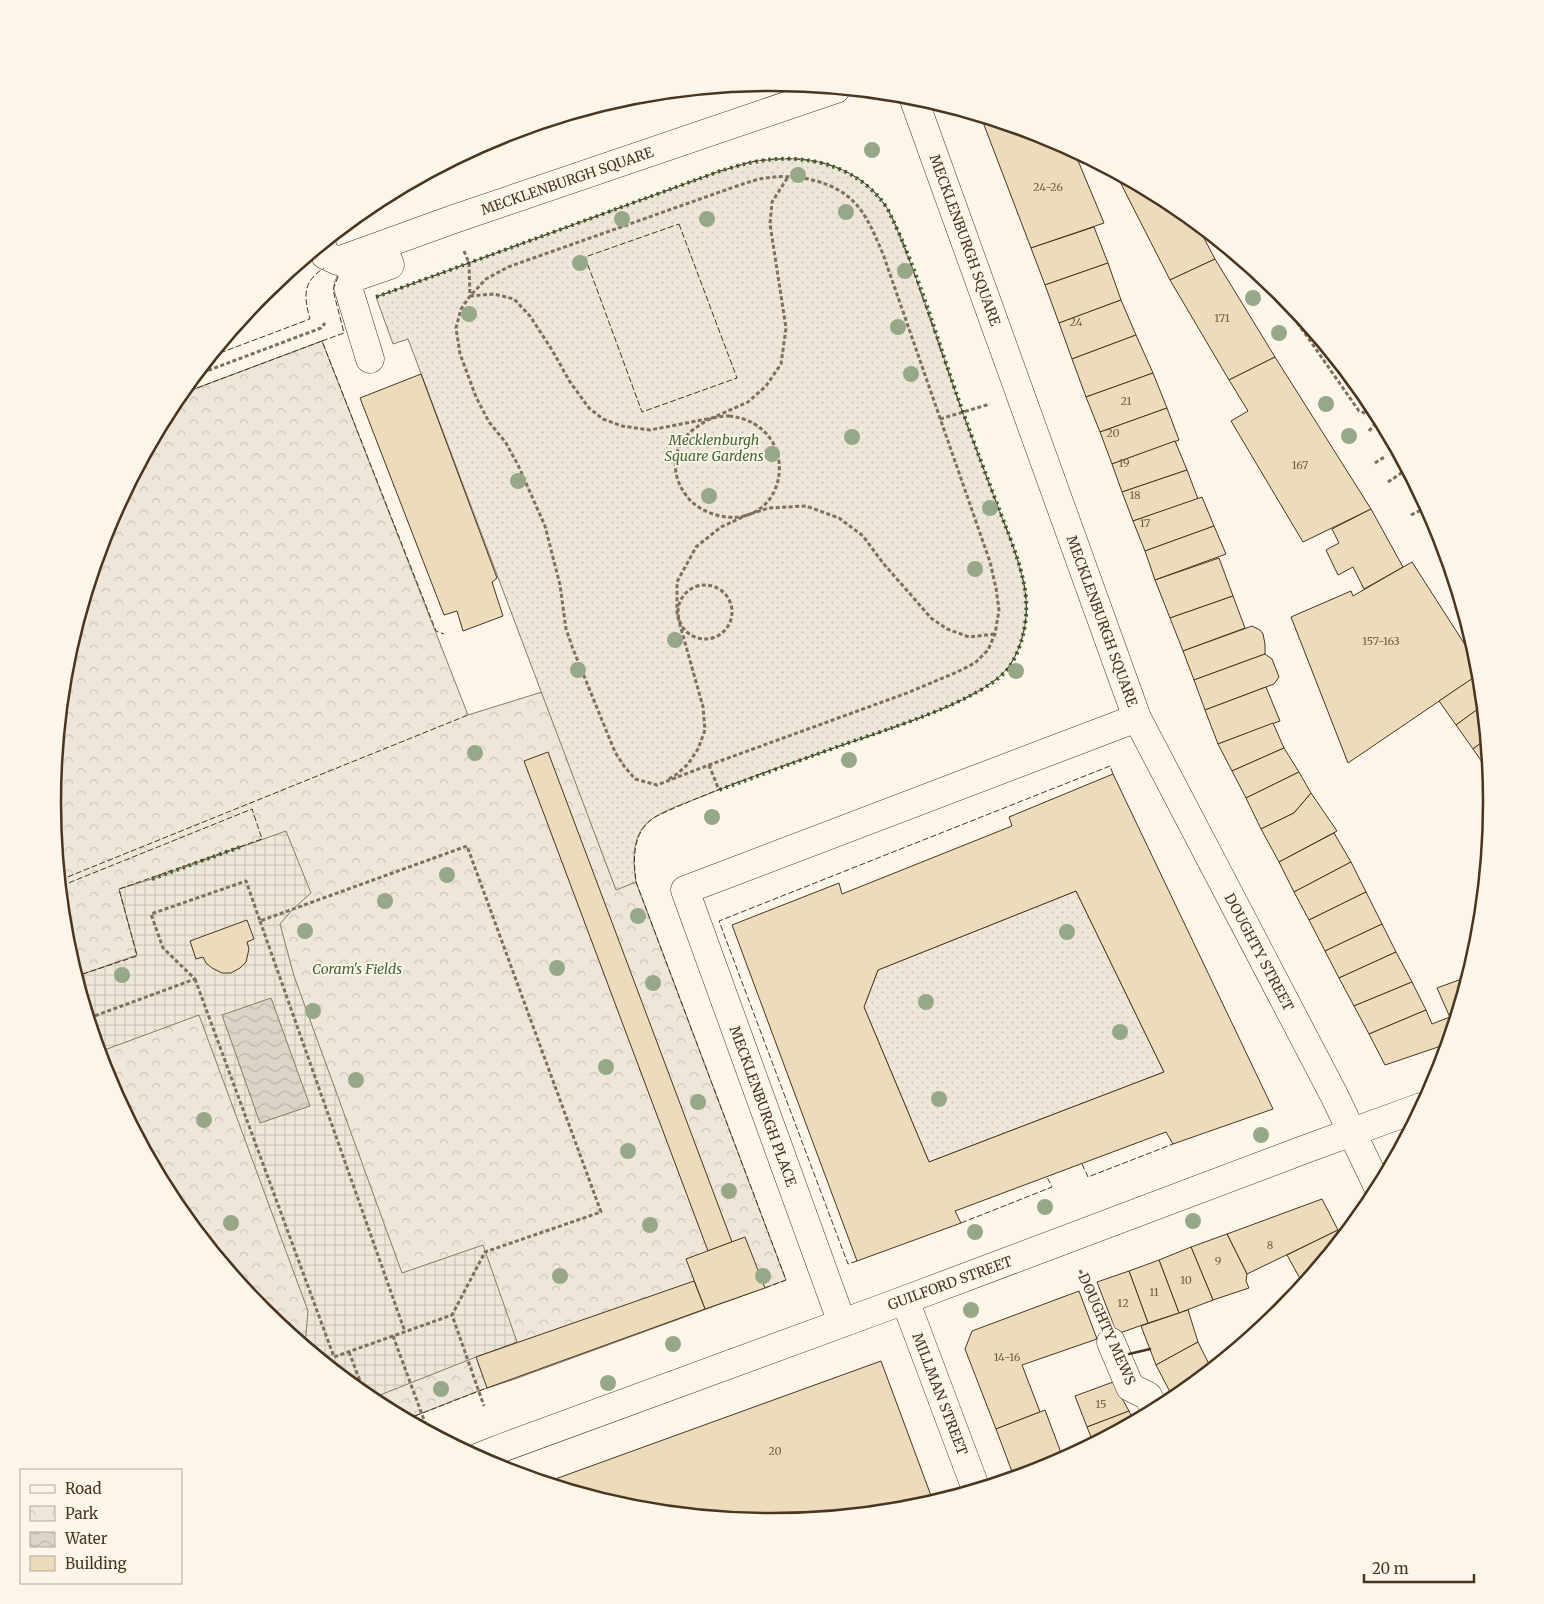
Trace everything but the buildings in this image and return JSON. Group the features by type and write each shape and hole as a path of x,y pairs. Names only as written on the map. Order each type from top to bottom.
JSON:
{"street":[{"name":"MECKLENBURGH SQUARE","path":"324,251 325,255 338,261 454,219 823,93"},
{"name":"MECKLENBURGH SQUARE","path":"685,890 1137,718 917,106"},
{"path":"370,359 348,287 351,280 358,276 390,265 383,246"},
{"name":"DOUGHTY STREET","path":"1137,718 1334,1095 1374,1180"},
{"name":"MECKLENBURGH PLACE","path":"685,890 842,1323"},
{"name":"GUILFORD STREET","path":"489,1454 1412,1110"},
{"name":"MILLMAN STREET","path":"905,1300 974,1483"},
{"name":"DOUGHTY MEWS","path":"1111,1342 1130,1387 1148,1396 1152,1403"}],"path":[{"path":"788,177 772,202 770,224 786,328 781,364 766,386 748,402 712,418 687,435 679,444 675,458 678,480 682,491 696,507 718,516 730,517 746,515 769,508 806,506 839,518 863,536 882,563 931,618 947,629 969,637 995,634"},
{"path":"788,177 812,180 844,194 859,207 870,224 883,254 990,562 999,610 995,634 988,650 975,663 957,672 908,693 709,764 657,785 635,779 615,752 566,629 560,585 545,526 518,465 476,397 460,354 456,328 461,309 470,296 486,279 508,267 734,187 761,179 788,177"},
{"path":"454,219 469,263 470,296"},
{"path":"470,296 494,294 514,299 530,316 570,382 589,408 602,419 622,426 650,430 728,416 751,421 763,430 777,450 780,462 779,476 769,501 721,528 696,547 677,582 677,614 702,707 705,730 698,748 688,764 677,774 657,785"},
{"path":"207,371 320,328 326,322 327,316"},
{"path":"1299,325 1359,411 1367,414"},
{"path":"940,419 1021,394"},
{"path":"1369,431 1374,425"},
{"path":"1375,463 1386,456"},
{"path":"1388,482 1401,473"},
{"path":"1411,514 1419,510"},
{"path":"704,586 719,588 726,594 732,612 731,622 726,630 719,636 708,639 698,639 691,636 681,624 677,614 678,605 684,594 688,590 704,586"},
{"path":"709,764 719,790"},
{"path":"260,920 466,846 601,1212 485,1252 452,1315 405,1332 393,1336 349,1352 334,1357 195,980 163,948 151,914 246,881 405,1332"},
{"path":"95,1016 195,980"},
{"name":"DOUGHTY MEWS","path":"1067,1240 1111,1342"},
{"path":"452,1315 484,1406"},
{"path":"393,1336 425,1422"},
{"path":"349,1352 360,1381"}],"green space":[{"name":"Mecklenburgh Square Gardens","path":"803,159 821,162 845,171 867,185 885,204 891,215 921,290 962,411 1019,565 1026,596 1024,630 1016,654 1007,669 981,690 965,699 914,720 728,786 654,818 642,828 636,842 634,866 636,882 616,890 408,339 393,344 376,297 720,171 755,161"},
{"name":"Coram's Fields","path":"322,341 468,715 542,692 616,889 636,882 786,1280 478,1391 414,1416 339,1366 269,1305 208,1235 181,1197 156,1157 115,1074 85,986 67,895 61,802 67,709 85,618 99,574 115,530 135,488 156,447 194,389"},
{"path":"1076,891 1164,1072 929,1162 864,1007 878,970"}],"shaded area":[{"path":"286,831 311,893 280,924 294,976 402,1273 483,1245 517,1342 380,1395 339,1366 306,1338 308,1311 199,1015 106,1049 99,1030 82,974 137,955 119,889"}],"water":[{"path":"271,998 310,1106 260,1123 222,1015"}],"hedge":[{"path":"376,297 720,171 754,162 798,159 827,165 854,177 870,188 884,203 912,264 954,387 1018,561 1026,600 1026,619 1022,639 1010,666 998,678 958,701 909,722 719,790"},
{"path":"152,879 240,847"}],"fence":[{"path":"376,297 720,171 770,159 814,161 842,170 855,177 867,185 883,202 902,241 1020,570 1025,589 1026,619 1019,648 1010,665 998,678 979,691 901,725 744,780 677,807 655,817 647,823 638,838 636,846 634,864 636,882 786,1280 765,1288"},
{"path":"679,224 737,378 642,412 585,257 679,224"},
{"path":"222,352 310,319 306,290 312,279 324,268"},
{"path":"322,341 344,333 333,290 339,274"},
{"path":"194,389 322,341 436,631 444,634"},
{"path":"66,878 468,715"},
{"path":"857,1261 848,1264 719,921 1110,766 1113,774"},
{"path":"66,884 252,809 262,839 119,889 137,956 82,974"},
{"path":"1082,1164 1088,1177 1173,1144"},
{"path":"961,1223 1052,1187 1047,1177"},
{"path":"414,1416 487,1388"}],"wall":[{"path":"1129,1354 1150,1349"}]}
